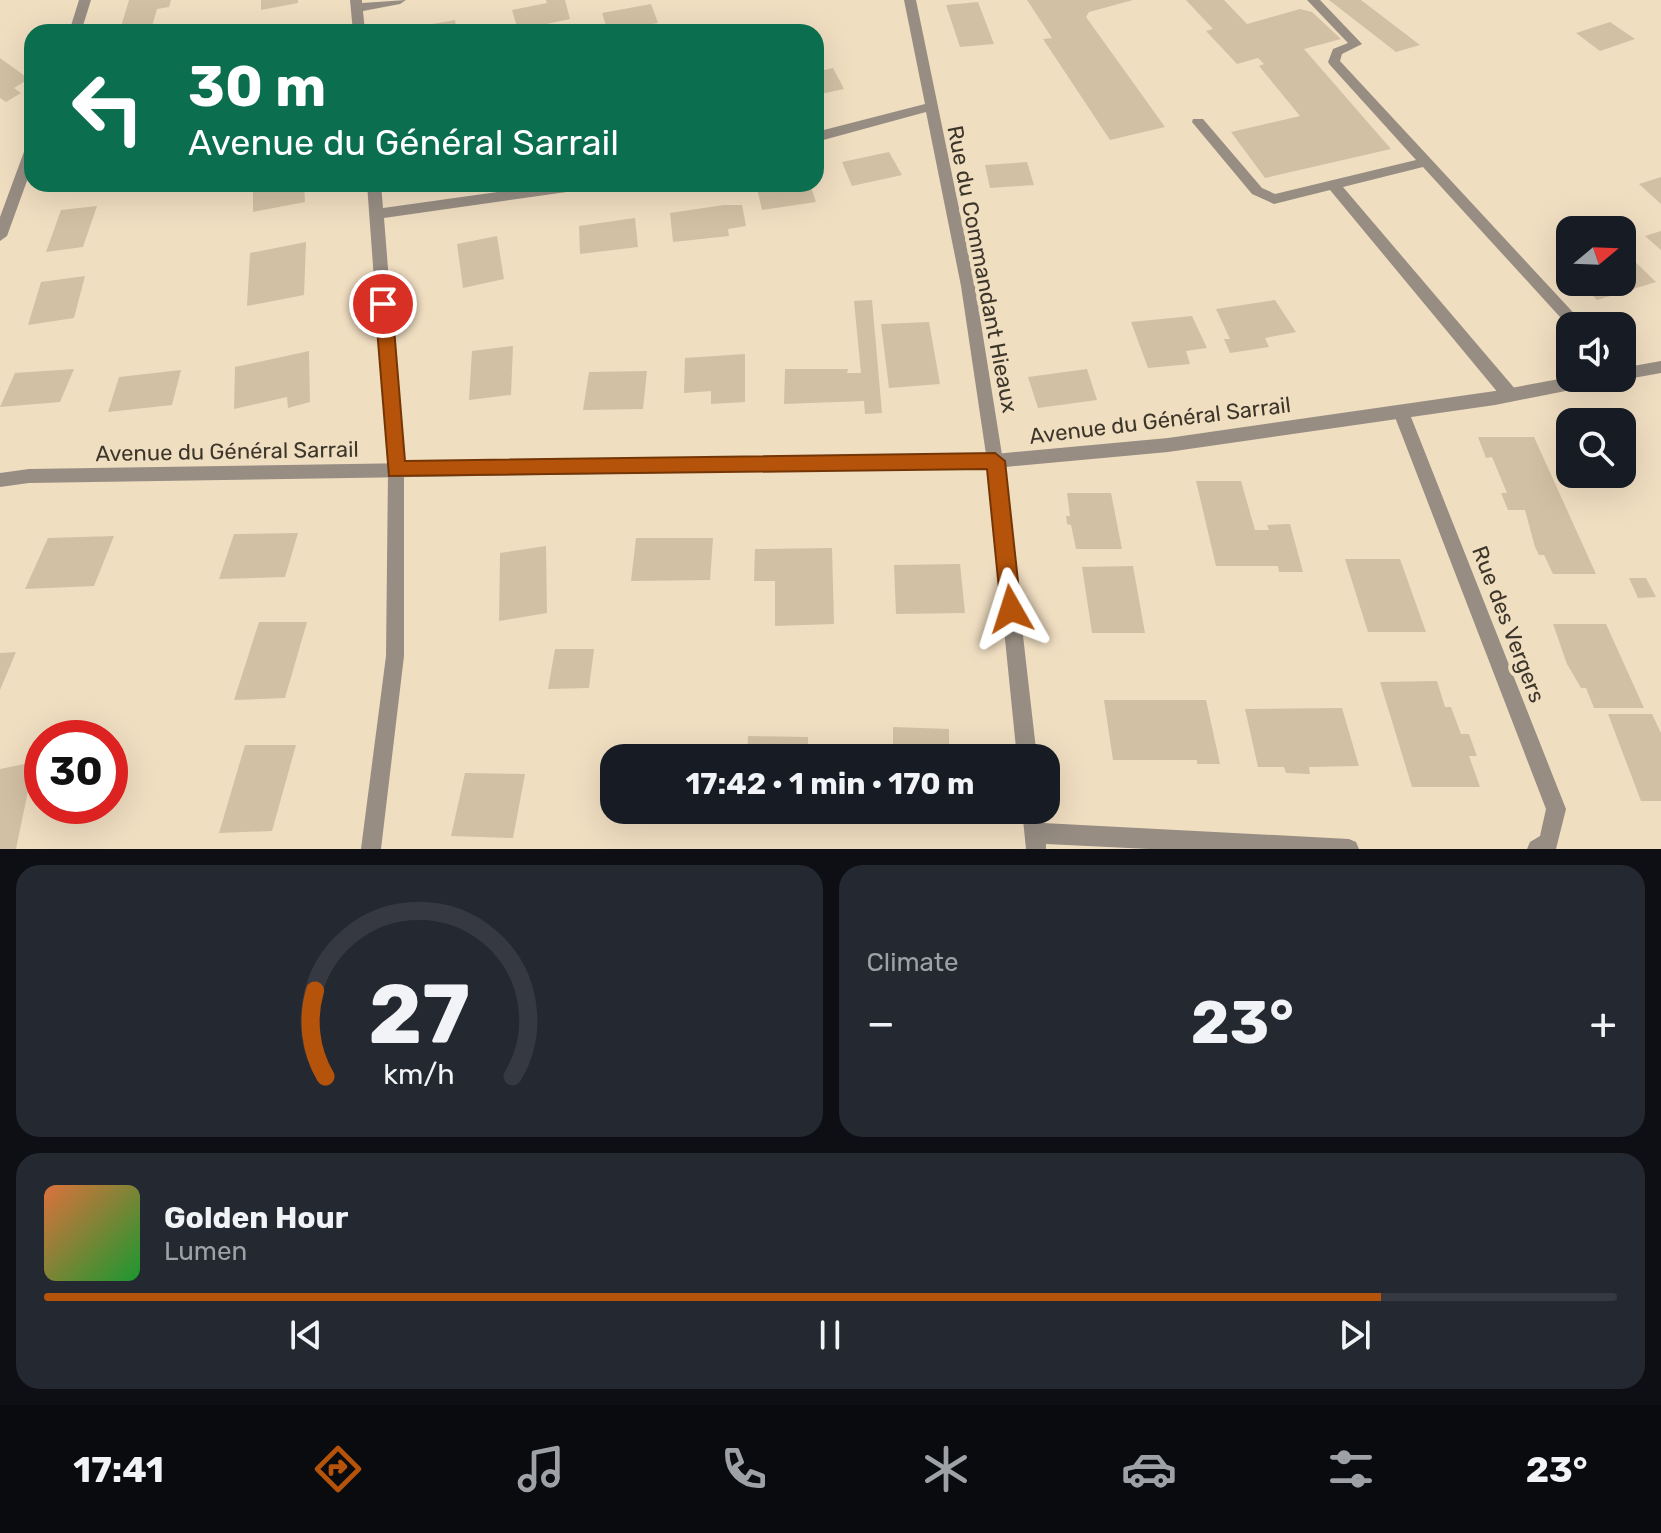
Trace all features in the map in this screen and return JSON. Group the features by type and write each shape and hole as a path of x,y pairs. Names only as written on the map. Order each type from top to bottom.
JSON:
{"street":[{"path":"78,24 85,0"},
{"path":"358,24 356,4 400,0"},
{"path":"910,0 930,107"},
{"path":"1313,0 1356,44 1337,52 1334,62 1564,312"},
{"name":"Rue du Commandant Hieaux","path":"824,135 930,107 968,286 995,461 1025,744"},
{"path":"1198,122 1257,191 1274,199 1426,162"},
{"path":"0,236 3,216 24,167"},
{"path":"1333,184 1510,395"},
{"path":"371,849 395,656 396,470 375,192"},
{"path":"377,214 532,192"},
{"path":"1636,371 1661,367"},
{"name":"Avenue du Général Sarrail","path":"0,480 29,476 995,461 1168,445 1556,386"},
{"name":"Rue des Vergers","path":"1401,412 1556,809 1549,842 1537,849"},
{"path":"1035,841 1349,849"}],"building":[{"path":"129,0 171,0 169,7 157,9 153,24 122,24"},
{"path":"261,0 298,0 298,3 261,10"},
{"path":"546,0 565,0 570,19 546,24 516,24 512,10 547,3"},
{"path":"1027,0 1133,0 1089,12 1086,17 1165,127 1110,140 1043,39 1052,38"},
{"path":"1186,0 1224,0 1247,24 1300,9 1312,12 1341,39 1304,49 1391,149 1265,178 1231,132 1300,116 1259,66 1264,64 1258,58 1237,64 1206,31 1213,29"},
{"path":"1329,0 1361,0 1420,45 1396,52"},
{"path":"978,2 994,44 960,47 946,5"},
{"path":"651,4 658,23 605,24 602,13"},
{"path":"455,20 456,24 432,24"},
{"path":"1610,22 1635,39 1600,51 1576,33"},
{"path":"0,58 24,75 24,82 14,88 21,93 6,102 0,98"},
{"path":"833,68 844,89 824,93 824,70"},
{"path":"889,152 902,175 852,186 842,162"},
{"path":"1027,162 1034,185 990,188 985,165"},
{"path":"1661,177 1661,204 1639,184"},
{"path":"253,192 304,192 305,202 253,212"},
{"path":"758,192 813,192 816,202 762,210"},
{"path":"742,205 746,226 728,229 729,236 673,242 670,213"},
{"path":"97,206 83,247 46,252 61,210"},
{"path":"635,218 638,247 580,254 579,226"},
{"path":"1661,231 1661,250 1645,236"},
{"path":"497,236 504,279 463,288 457,244"},
{"path":"306,242 304,295 247,306 250,253"},
{"path":"1636,263 1656,282 1636,288"},
{"path":"85,276 74,318 28,325 41,282"},
{"path":"872,300 882,413 865,414 864,401 784,404 785,369 848,369 847,373 861,373 854,301"},
{"path":"1275,300 1296,332 1265,338 1269,347 1230,353 1224,339 1230,339 1216,309"},
{"path":"1192,316 1207,348 1186,351 1190,364 1148,368 1131,322"},
{"path":"929,322 940,384 889,388 881,324"},
{"path":"513,346 511,395 469,400 472,351"},
{"path":"309,351 310,402 288,408 287,397 234,409 235,367"},
{"path":"745,354 745,402 711,404 711,391 684,393 685,358"},
{"path":"74,369 60,402 0,407 15,373"},
{"path":"1087,369 1097,400 1038,408 1028,377"},
{"path":"181,370 172,405 108,412 119,377"},
{"path":"647,371 643,409 583,410 589,372"},
{"path":"1478,437 1534,437 1596,574 1553,574 1544,555 1539,555 1535,547 1525,510 1508,510 1501,493 1507,493 1492,457 1486,458"},
{"path":"1196,481 1241,481 1255,530 1269,530 1267,525 1290,524 1303,572 1279,572 1278,566 1216,566"},
{"path":"1067,493 1111,493 1122,549 1076,549 1071,525 1067,524 1066,516 1070,516"},
{"path":"298,533 285,577 219,579 234,534"},
{"path":"114,536 94,586 25,589 48,538"},
{"path":"636,538 713,538 710,580 631,581"},
{"path":"546,546 547,613 499,621 500,553"},
{"path":"832,548 834,624 775,626 775,581 754,581 755,549"},
{"path":"1345,559 1400,559 1426,632 1368,632"},
{"path":"960,564 965,613 896,614 894,565"},
{"path":"1133,566 1145,633 1092,633 1082,567"},
{"path":"1629,578 1646,578 1656,597 1638,598"},
{"path":"259,622 307,622 285,698 234,700"},
{"path":"1553,624 1606,624 1644,708 1594,708 1586,688 1581,688 1567,664"},
{"path":"555,649 594,649 589,688 548,689"},
{"path":"16,652 0,690 0,653"},
{"path":"1437,681 1445,707 1451,707 1461,734 1469,734 1477,756 1469,756 1480,787 1412,787 1380,682"},
{"path":"1104,700 1206,700 1220,764 1197,764 1197,760 1113,760"},
{"path":"1342,708 1359,766 1309,767 1310,774 1286,773 1284,767 1258,767 1245,709"},
{"path":"1608,714 1652,714 1661,733 1661,801 1641,801"},
{"path":"893,727 949,729 949,744 893,744"},
{"path":"748,736 808,737 808,744 748,744"},
{"path":"245,745 296,745 272,831 219,833"},
{"path":"24,764 24,810 16,849 0,849 0,769"},
{"path":"465,773 525,774 513,838 451,836"}],"route":[{"path":"383,304 396,470 995,461 1011,609"}]}
